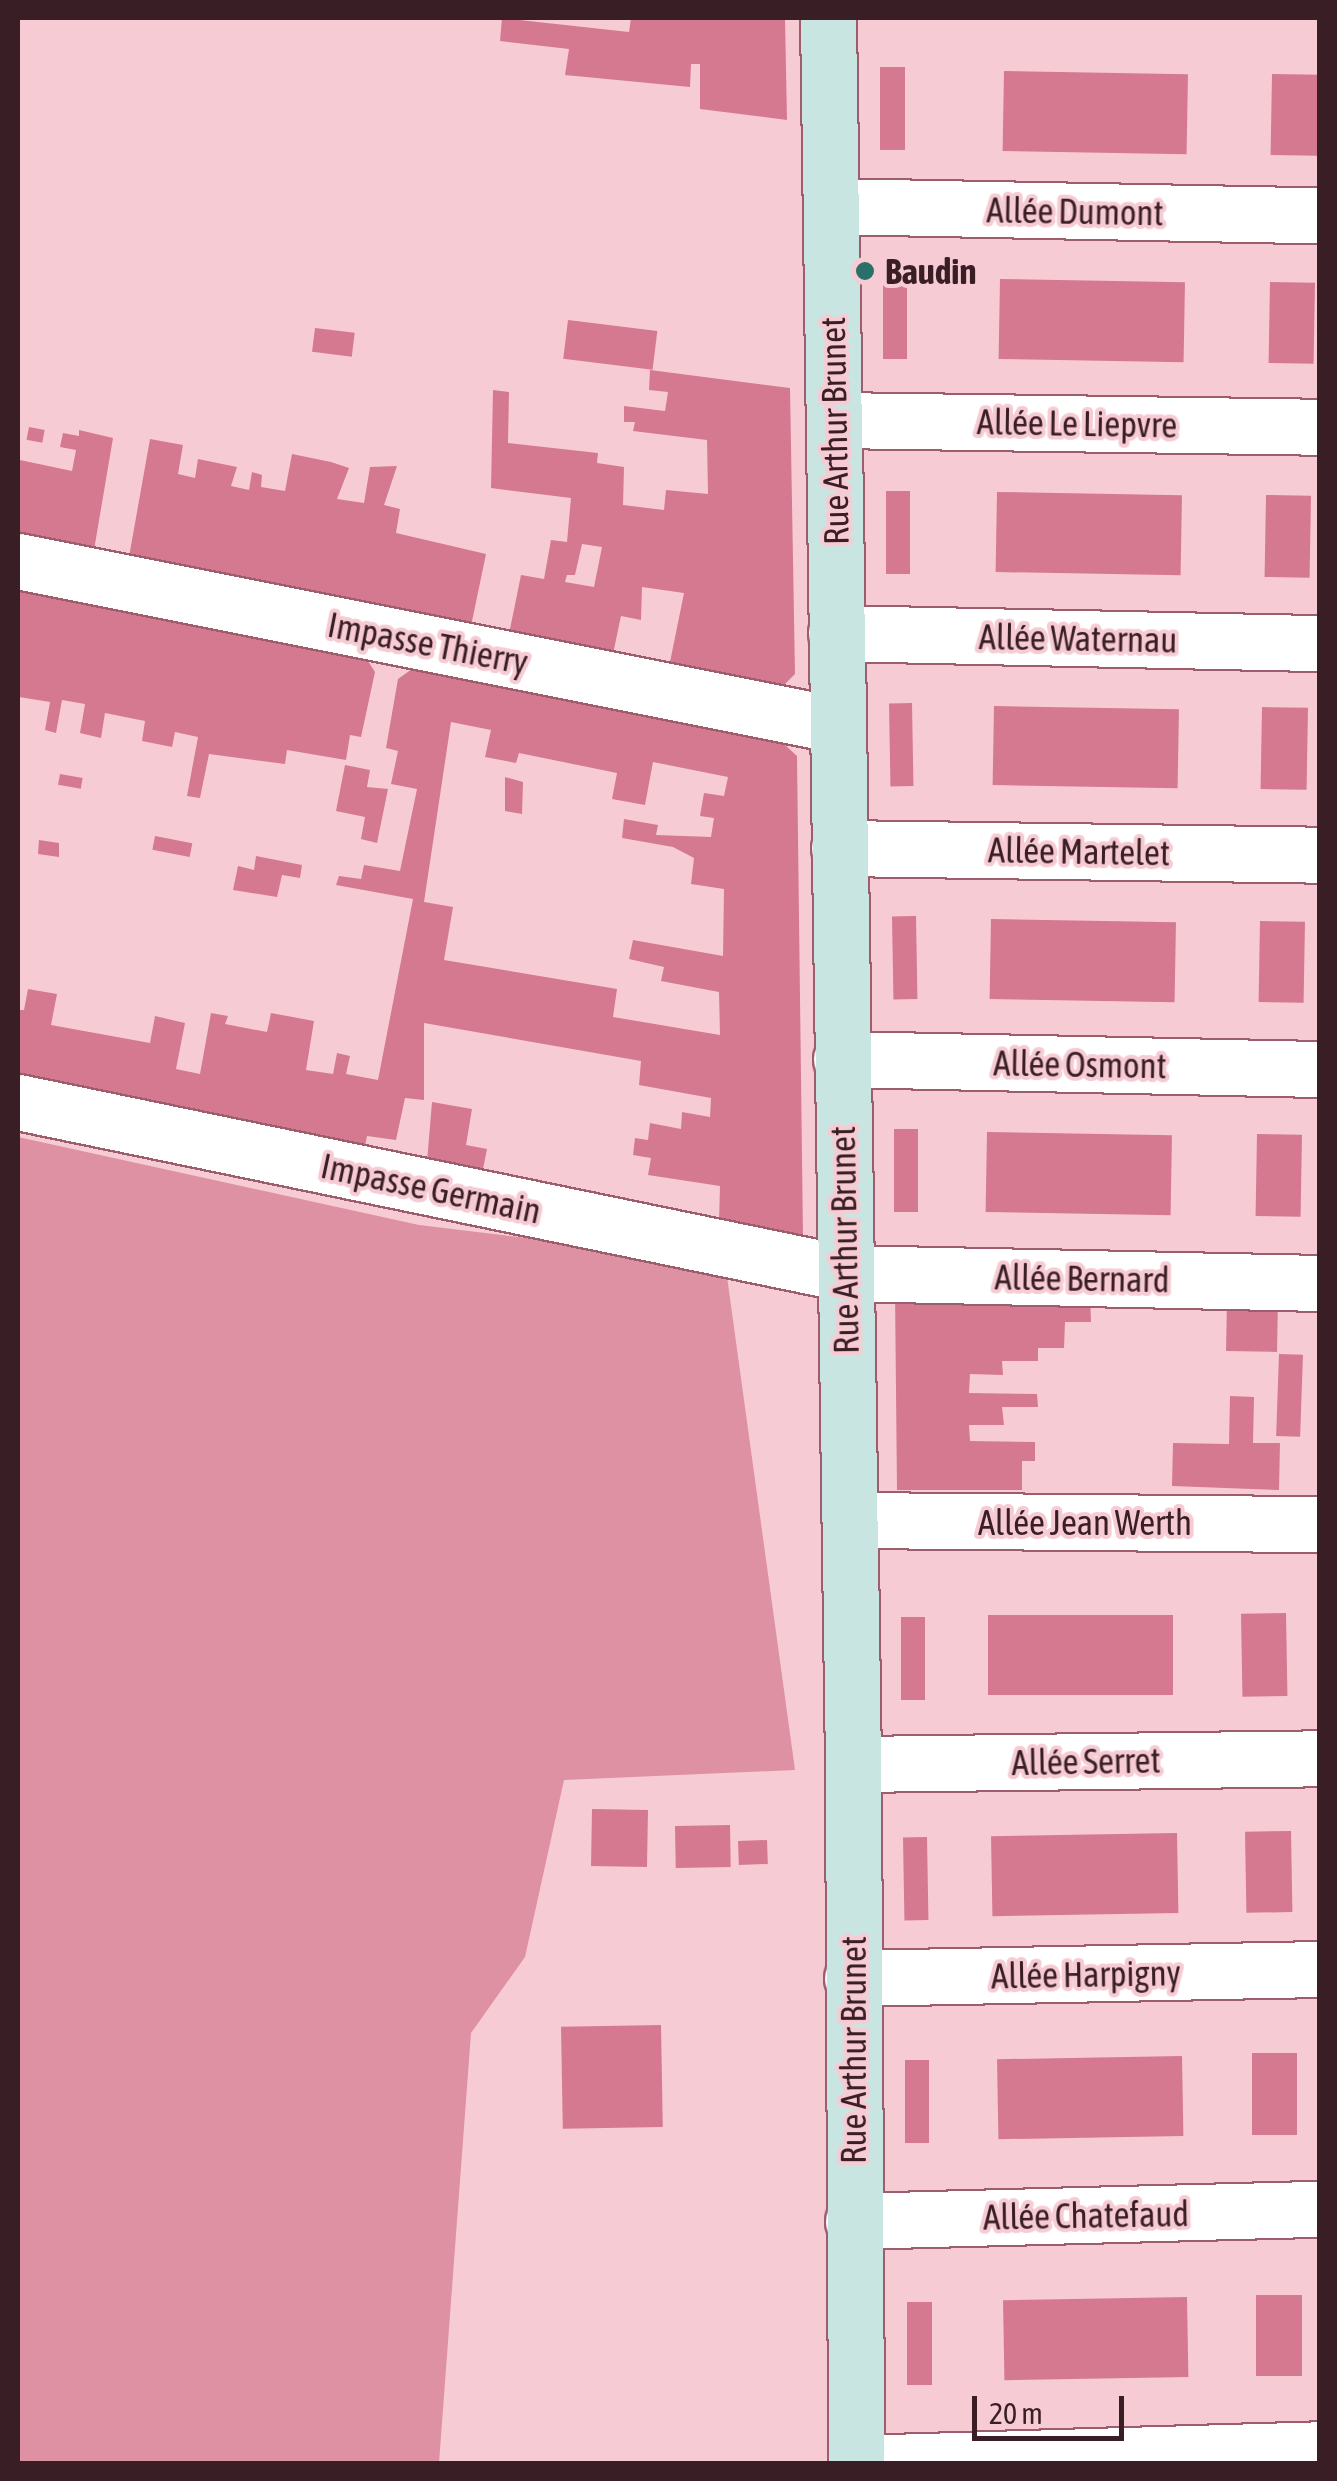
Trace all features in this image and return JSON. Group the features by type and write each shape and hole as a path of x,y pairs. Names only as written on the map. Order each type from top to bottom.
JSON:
{"street":[{"name":"Rue Arthur Brunet","path":"828,18 853,1764 856,2463"},
{"name":"Allée Dumont","path":"831,206 1320,215"},
{"name":"Allée Le Liepvre","path":"834,420 1320,427"},
{"name":"Impasse Thierry","path":"18,560 838,725"},
{"name":"Allée Waternau","path":"836,632 1320,643"},
{"name":"Allée Martelet","path":"839,848 1320,854"},
{"name":"Allée Osmont","path":"841,1059 1320,1069"},
{"name":"Impasse Germain","path":"18,1102 844,1273"},
{"name":"Allée Bernard","path":"844,1273 1320,1283"},
{"name":"Allée Jean Werth","path":"850,1520 1320,1524"},
{"name":"Allée Serret","path":"853,1764 1320,1758"},
{"name":"Allée Harpigny","path":"852,1978 1320,1969"},
{"name":"Allée Chatefaud","path":"854,2221 1320,2209"},
{"path":"856,2463 1320,2450"}],"shaded area":[{"path":"18,1137 419,1225 725,1262 795,1770 564,1780 525,1957 471,2033 439,2463 18,2464"}],"building":[{"path":"502,18 629,32 631,18 785,18 787,120 700,109 700,64 691,64 690,87 565,75 569,49 500,41"},
{"path":"880,67 905,67 905,150 880,150"},
{"path":"1004,71 1188,74 1187,154 1003,151"},
{"path":"1272,74 1319,75 1318,156 1271,155"},
{"path":"883,276 907,276 907,359 883,359"},
{"path":"1000,279 1185,282 1184,362 999,359"},
{"path":"1270,282 1315,283 1314,364 1269,363"},
{"path":"568,320 657,331 653,370 563,359"},
{"path":"315,328 355,333 352,357 312,352"},
{"path":"650,370 790,388 795,674 779,690 669,667 684,593 642,587 641,620 621,616 613,654 509,634 521,575 544,579 551,540 567,542 571,498 491,488 493,390 509,392 508,443 598,453 597,463 624,467 623,505 664,510 666,490 708,494 707,440 633,431 635,422 624,422 624,406 665,411 668,392 649,390","holes":["582,544 602,547 594,587 565,582 567,575 575,575"]},
{"path":"29,427 45,430 42,443 27,440"},
{"path":"79,430 113,438 94,550 18,535 18,441 20,460 72,471 76,450 60,447 63,433 79,436"},
{"path":"150,439 183,445 178,474 195,478 198,459 237,467 231,486 249,490 252,472 262,475 261,487 285,491 292,454 331,462 349,468 337,499 364,503 370,467 397,466 384,505 400,509 396,533 486,554 471,626 129,557"},
{"path":"886,491 910,491 910,574 886,574"},
{"path":"997,492 1182,495 1181,575 996,572"},
{"path":"1266,495 1311,496 1310,578 1265,577"},
{"path":"18,587 366,658 375,672 361,737 350,735 346,760 287,750 285,764 209,754 200,798 187,796 198,737 175,732 172,747 142,741 145,721 105,713 101,738 80,733 85,704 62,700 56,733 45,730 50,702 19,697"},
{"path":"412,669 785,745 797,756 803,1238 719,1224 720,1186 648,1175 651,1158 633,1155 635,1138 648,1140 650,1123 681,1129 682,1112 710,1117 711,1098 639,1085 641,1061 424,1023 424,1100 405,1098 396,1140 367,1136 365,1146 18,1080 18,1010 24,1010 28,989 57,994 51,1025 150,1043 155,1016 185,1023 176,1069 200,1074 211,1013 228,1016 225,1024 267,1032 271,1013 314,1021 306,1070 333,1074 337,1053 350,1056 346,1074 378,1080 413,899 336,885 339,876 361,879 364,865 400,871 417,789 391,784 398,751 386,748 398,679","holes":["451,722 491,730 485,757 516,763 519,753 617,773 612,799 645,805 653,762 728,777 724,796 704,793 700,816 714,818 711,837 656,835 658,825 624,819 622,838 673,847 694,858 691,884 724,889 723,956 633,940 629,959 664,967 661,981 719,992 720,1035 613,1017 617,989 444,960 453,907 424,902"]},
{"path":"889,703 912,703 913,786 890,786"},
{"path":"994,706 1179,709 1178,788 993,785"},
{"path":"1262,707 1308,708 1307,790 1261,789"},
{"path":"345,765 370,770 367,787 388,789 377,843 361,839 365,817 336,811"},
{"path":"60,774 83,778 81,789 58,785"},
{"path":"505,777 523,782 522,814 505,811"},
{"path":"155,836 192,843 190,857 152,850"},
{"path":"39,840 59,843 59,857 38,854"},
{"path":"256,856 302,865 300,878 282,875 277,897 233,890 238,866 254,870"},
{"path":"892,916 916,916 917,999 893,999"},
{"path":"991,919 1176,922 1175,1002 990,999"},
{"path":"1260,921 1305,922 1304,1003 1259,1002"},
{"path":"432,1102 472,1109 466,1145 487,1149 480,1184 426,1174"},
{"path":"894,1129 918,1129 918,1212 894,1212"},
{"path":"987,1132 1172,1135 1171,1215 986,1212"},
{"path":"1257,1134 1302,1135 1301,1217 1256,1216"},
{"path":"895,1292 1090,1295 1091,1322 1065,1322 1064,1348 1038,1348 1038,1361 1002,1361 1003,1375 970,1374 969,1393 1037,1394 1038,1407 1002,1407 1004,1425 969,1425 970,1441 1035,1442 1035,1461 1022,1461 1022,1490 897,1490"},
{"path":"1227,1297 1278,1298 1277,1352 1226,1351"},
{"path":"1279,1354 1303,1355 1300,1437 1276,1436"},
{"path":"1230,1396 1254,1397 1253,1443 1280,1443 1279,1490 1172,1486 1173,1443 1229,1444"},
{"path":"1286,1613 1287,1696 1242,1697 1241,1614"},
{"path":"988,1615 1173,1615 1173,1695 988,1695"},
{"path":"901,1617 925,1617 925,1700 901,1700"},
{"path":"592,1809 648,1810 647,1867 591,1866"},
{"path":"730,1825 731,1867 676,1868 675,1826"},
{"path":"1291,1831 1292,1912 1246,1913 1245,1832"},
{"path":"1177,1833 1178,1913 992,1916 991,1836"},
{"path":"903,1837 927,1837 928,1920 904,1920"},
{"path":"767,1840 768,1864 739,1865 738,1841"},
{"path":"661,2025 663,2127 563,2129 561,2027"},
{"path":"1252,2053 1297,2053 1297,2135 1252,2135"},
{"path":"1182,2056 1183,2136 998,2139 997,2059"},
{"path":"905,2060 929,2060 929,2143 905,2143"},
{"path":"1256,2295 1302,2295 1302,2376 1256,2376"},
{"path":"1187,2297 1188,2377 1004,2380 1003,2300"},
{"path":"907,2302 932,2302 932,2385 907,2385"}],"place":[{"name":"Baudin","path":"865,271"}]}
